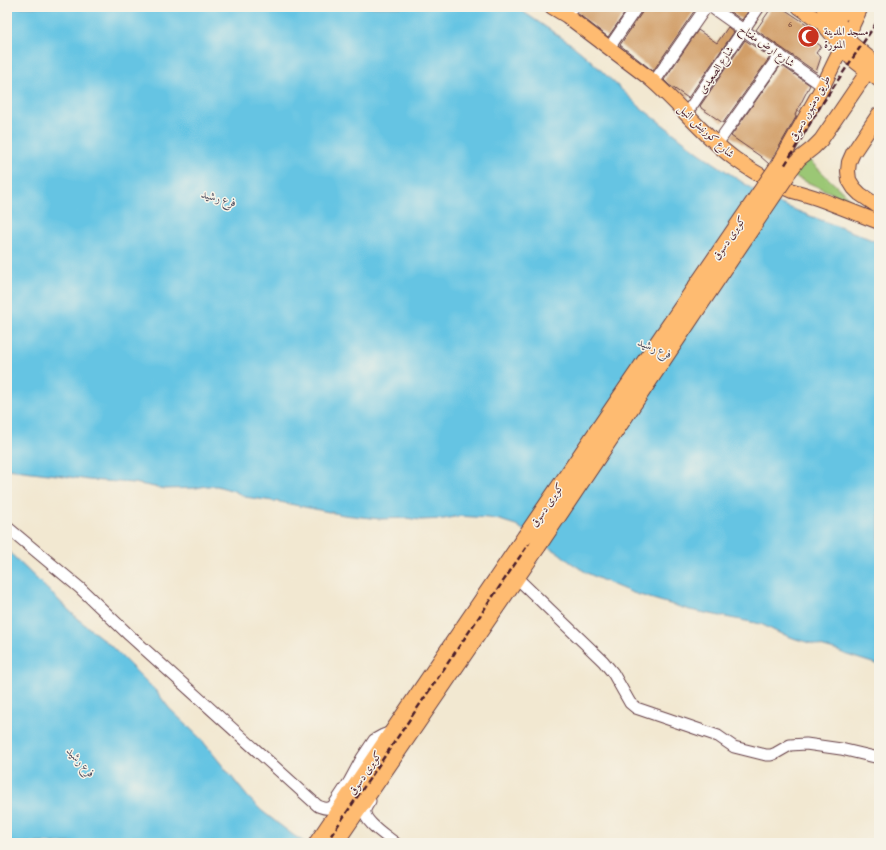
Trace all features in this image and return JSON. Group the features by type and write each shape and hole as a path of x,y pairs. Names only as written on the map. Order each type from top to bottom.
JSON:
{"highway":[{"name":"كوبرى دسوق","path":"335,843 376,770 394,731 531,542 782,172"},
{"name":"كوبرى دسوق","path":"317,843 376,770 416,724 516,577 531,542"}],"main road":[{"name":"شارع كورنيش النيل","path":"552,7 570,12 610,48 654,82 717,144 740,163 772,182 879,222"},
{"path":"799,7 822,23 844,44 852,59 875,72"},
{"path":"823,7 834,17 844,30 844,44"},
{"path":"834,17 844,13 850,7"},
{"name":"طريق دمنهور, دسوق","path":"782,172 861,7"},
{"name":"طريق دمنهور, دسوق","path":"782,172 821,140 875,72"},
{"path":"879,114 853,154 849,162 848,171 849,180 854,188 879,207"}],"street":[{"path":"610,48 637,7"},
{"path":"654,82 706,7"},
{"name":"شارع ارض مفتاح","path":"711,7 823,86"},
{"name":"شارع الصعيدى","path":"686,114 759,7"},
{"path":"717,144 780,55"},
{"path":"7,527 80,588 134,640 318,806 325,809 333,806 374,740 394,731"},
{"path":"516,577 603,661 613,673 630,703 636,708 718,736 734,747 766,755 776,753 790,745 806,744 841,749 879,758"},
{"path":"395,843 369,821 365,811 366,807 377,791 418,734 416,724"}],"green space":[{"path":"807,158 854,203 791,175"}],"water":[{"name":"فرع رشيد","path":"7,7 516,7 571,44 640,107 698,152 764,197 879,243 879,665 796,639 761,624 690,610 633,593 587,573 516,525 500,520 459,516 444,519 420,520 406,518 380,519 344,515 280,502 245,497 234,491 217,486 165,489 134,483 89,480 7,469"},
{"name":"فرع رشيد","path":"7,550 79,620 109,644 157,692 169,708 201,739 247,796 262,811 306,843 10,843 7,840"}],"building":[{"path":"580,7 629,7 608,37 577,13"},
{"path":"644,7 697,7 653,71 620,45 643,11"},
{"path":"723,7 751,7 742,20"},
{"path":"772,7 781,7 817,31 811,39 821,46 816,53 821,57 816,72 756,30"},
{"path":"728,27 734,32 688,98 664,80 698,30 717,43"},
{"path":"745,40 770,57 723,123 700,106"},
{"path":"781,65 810,85 795,115 796,117 769,164 731,136"}],"railway":[{"path":"326,843 783,168 820,107 879,19"}],"place":[{"name":"مسجد المدينة المنورة","path":"809,37"}]}
